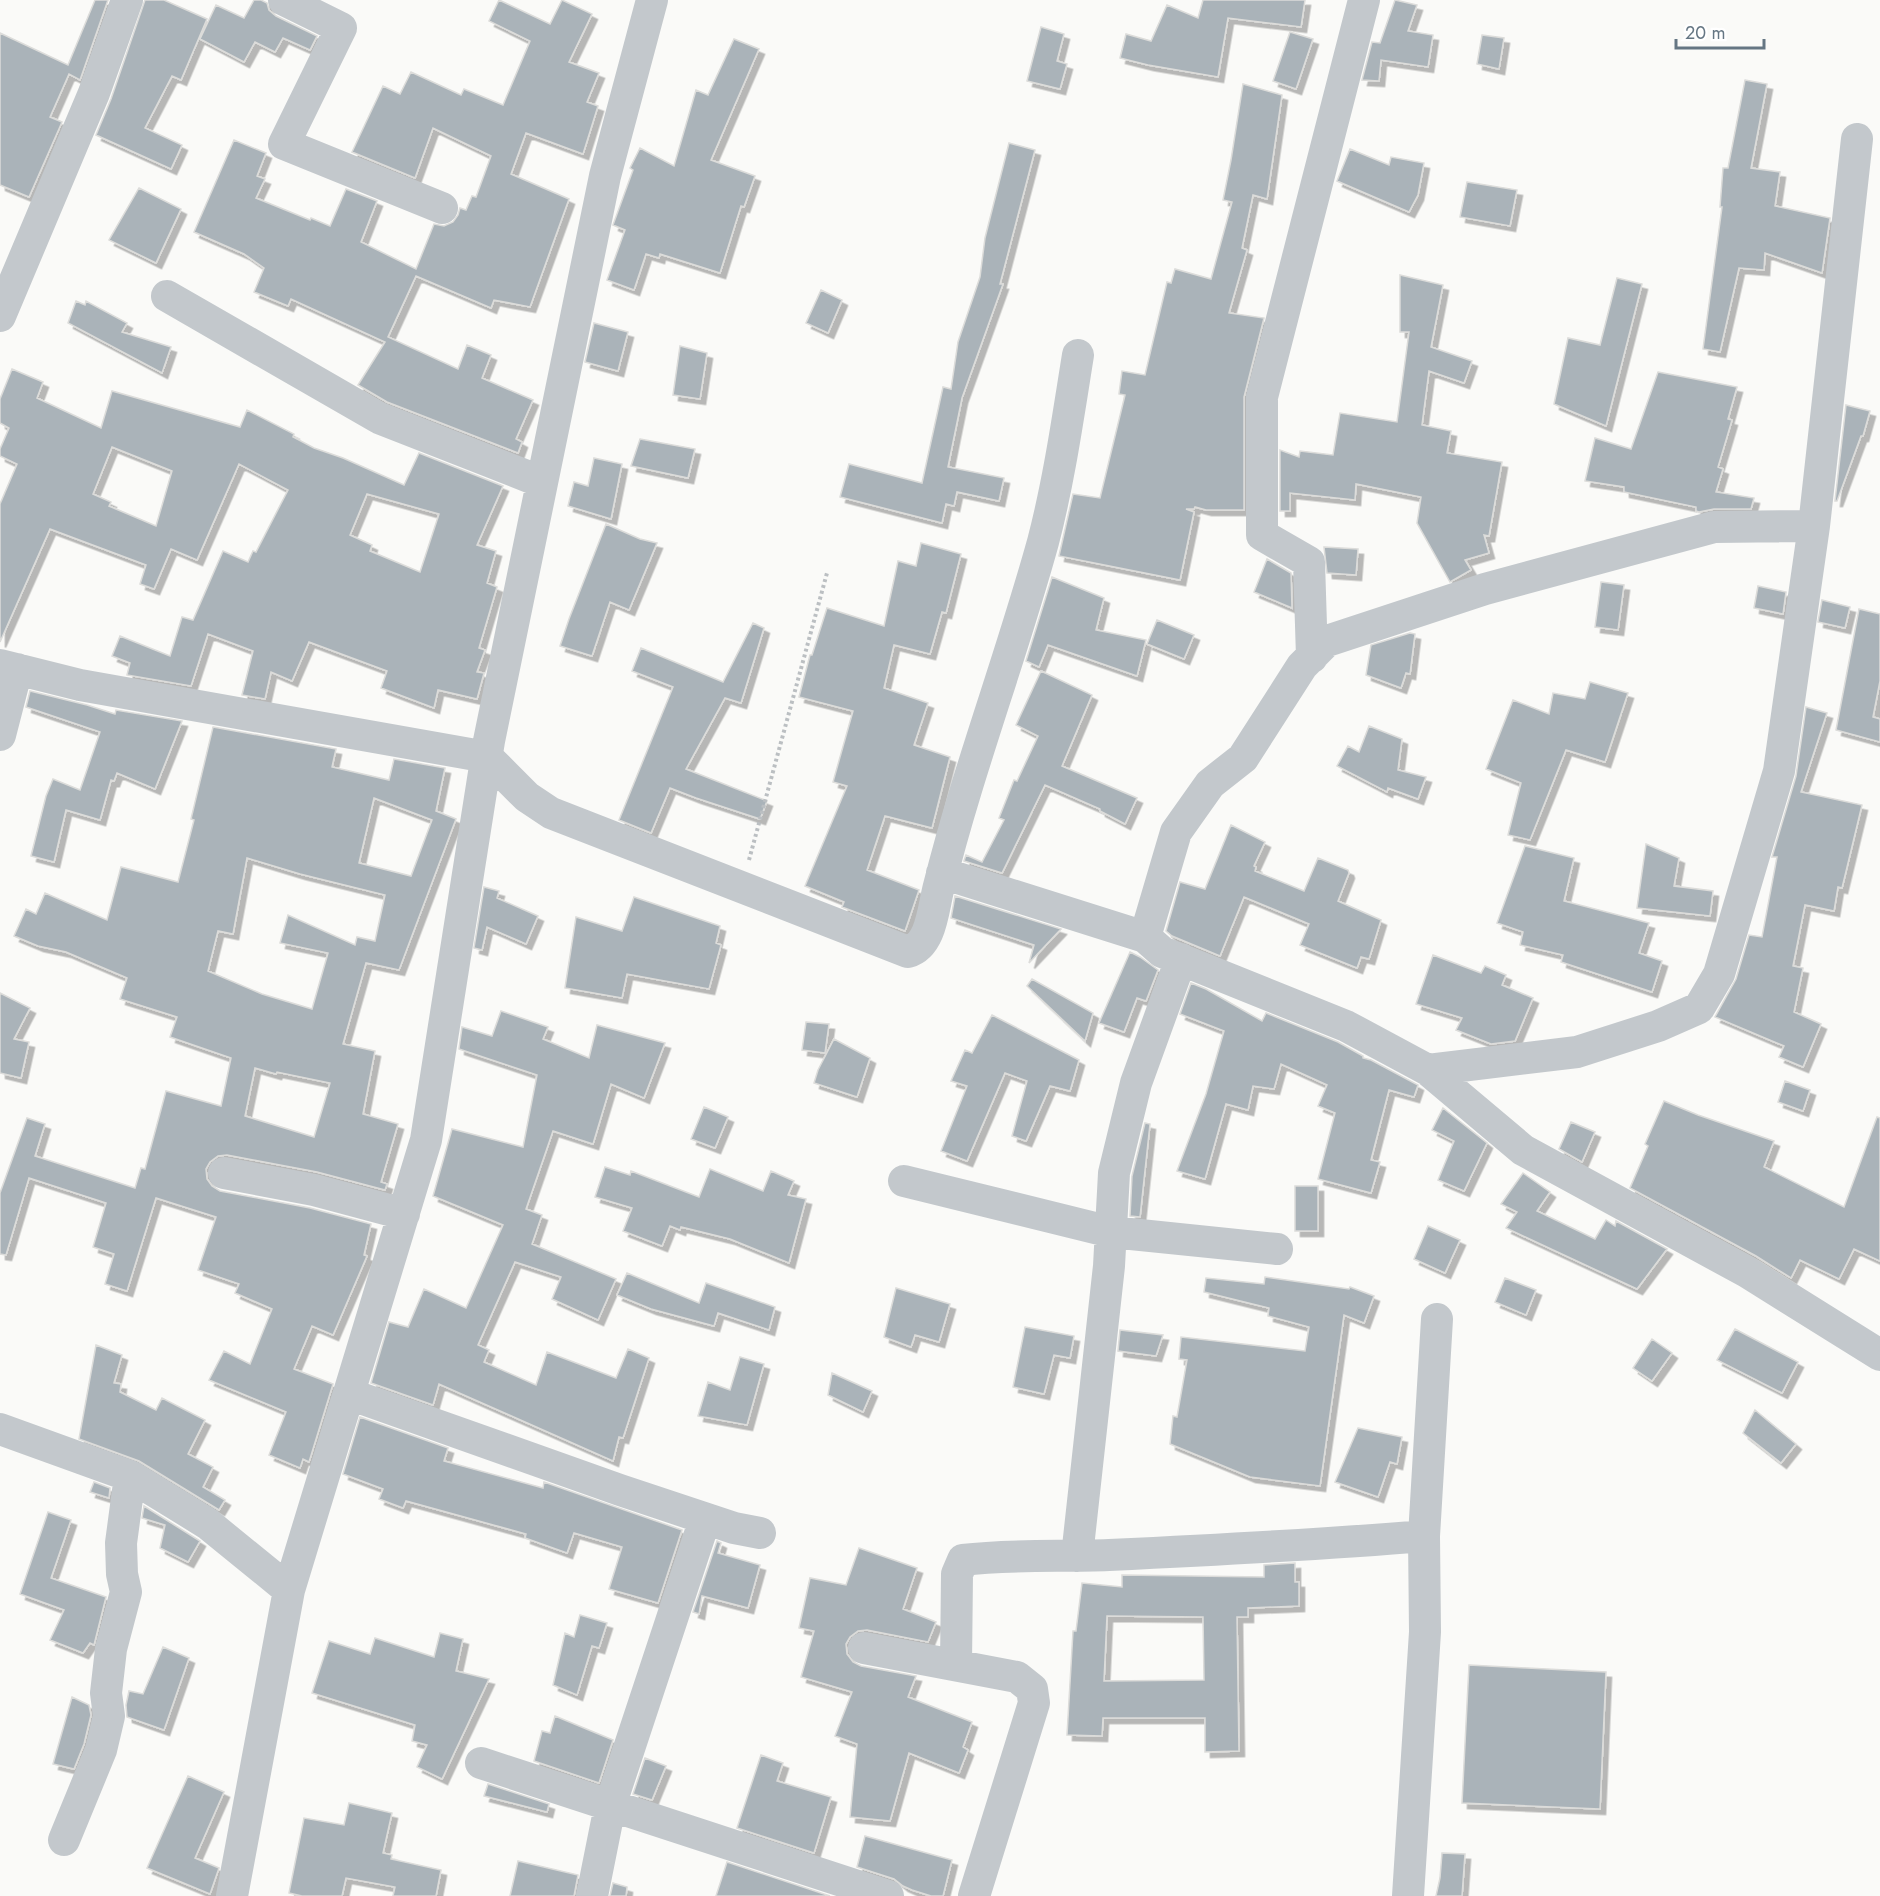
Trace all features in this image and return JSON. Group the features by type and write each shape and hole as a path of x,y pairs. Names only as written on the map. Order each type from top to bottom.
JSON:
{"street":[{"path":"0,316 94,93 127,0"},
{"path":"284,0 341,28 284,144 442,208"},
{"path":"232,1896 289,1590 426,1140 487,757 605,176 652,0"},
{"path":"1312,657 1309,562 1262,535 1262,397 1364,0"},
{"path":"1428,1070 1577,1052 1658,1026 1699,1008 1719,974 1779,771 1814,526 1857,139"},
{"path":"167,296 379,418 542,482"},
{"path":"0,735 9,667 80,685 487,757 527,798 551,813 908,952 917,950 926,939 942,873 1043,541 1067,427 1078,355"},
{"path":"1145,937 1176,832 1210,784 1243,758 1302,666 1327,641 1485,589 1714,527 1814,526"},
{"path":"942,873 1145,937 1162,952 1346,1026 1428,1070 1522,1150 1747,1272 1880,1355"},
{"path":"1077,1556 1109,1266 1114,1173 1136,1083 1181,959"},
{"path":"224,1173 314,1190 404,1214"},
{"path":"904,1181 1111,1232 1277,1249"},
{"path":"1408,1896 1425,1632 1424,1536 1437,1319"},
{"path":"349,1394 734,1528 760,1533"},
{"path":"0,1429 130,1476 208,1524 289,1590"},
{"path":"64,1840 101,1750 109,1716 106,1693 111,1649 126,1592 122,1574 121,1543 130,1476"},
{"path":"592,1896 610,1806 705,1518"},
{"path":"956,1665 957,1574 963,1560 984,1557 1077,1556 1286,1547 1424,1536"},
{"path":"864,1648 1017,1677 1032,1689 1034,1703 974,1896"},
{"path":"480,1763 888,1896"}],"path":[{"path":"742,886 827,573"}],"building":[{"path":"95,0 108,0 80,80 69,74 50,117 62,122 29,197 0,185 0,33 68,65"},
{"path":"145,0 164,0 207,19 181,80 172,76 145,128 182,145 171,169 96,135 111,99"},
{"path":"254,0 267,3 269,10 276,16 317,36 310,50 283,38 275,52 255,42 244,62 200,39 216,5 244,18"},
{"path":"499,0 550,24 562,0 592,14 569,62 599,73 587,102 598,106 583,154 526,133 511,174 569,199 530,307 494,300 491,308 416,276 388,337 458,369 467,345 491,355 482,378 533,400 516,439 522,442 518,453 387,402 358,385 385,342 291,299 288,306 254,292 264,268 244,254 194,232 234,140 266,153 257,176 265,179 256,198 330,226 346,189 377,201 361,242 416,269 434,224 444,226 453,222 460,208 466,210 472,196 476,197 491,156 433,128 415,178 352,152 383,86 400,94 411,72 461,95 464,89 503,105 530,41 489,21"},
{"path":"1203,0 1305,0 1301,27 1228,18 1218,77 1120,58 1126,34 1151,41 1167,5 1198,18"},
{"path":"1395,0 1417,5 1408,31 1433,35 1428,67 1381,60 1379,81 1362,80 1372,42 1380,43"},
{"path":"1041,27 1064,34 1057,61 1067,64 1060,89 1027,81"},
{"path":"1290,32 1313,39 1296,89 1273,81"},
{"path":"1482,35 1504,38 1499,69 1477,64"},
{"path":"734,39 759,49 711,160 755,176 744,207 741,206 720,273 660,254 659,258 646,254 634,290 607,280 625,230 613,225 633,170 630,168 640,148 674,166 696,90 708,95"},
{"path":"1745,80 1767,84 1751,168 1780,172 1775,206 1830,218 1822,273 1765,253 1764,270 1739,268 1720,352 1703,349 1722,207 1720,207 1723,168 1728,168"},
{"path":"1243,84 1282,95 1267,199 1253,195 1242,248 1247,250 1229,313 1264,318 1244,397 1244,510 1206,510 1195,507 1186,509 1194,512 1180,580 1059,556 1073,494 1100,498 1125,395 1119,394 1122,371 1145,375 1167,282 1171,283 1175,269 1211,279 1232,202 1223,200"},
{"path":"1009,143 1035,150 1000,284 1003,284 962,398 948,467 1004,478 999,501 957,492 954,506 946,504 942,523 840,497 849,464 922,483 943,387 951,389 958,342 980,277 985,238"},
{"path":"1350,149 1389,165 1391,157 1424,163 1418,195 1409,212 1337,181"},
{"path":"1467,182 1517,190 1510,226 1460,217"},
{"path":"139,188 181,209 156,263 109,240"},
{"path":"1400,275 1443,285 1431,347 1472,361 1464,383 1429,371 1422,425 1451,431 1447,453 1502,462 1489,536 1484,535 1489,553 1465,560 1471,570 1450,582 1417,523 1421,497 1356,484 1355,500 1290,493 1290,511 1280,511 1280,450 1299,457 1300,451 1333,455 1340,413 1397,422 1409,332 1400,332"},
{"path":"1617,278 1642,284 1606,426 1554,404 1568,338 1600,345"},
{"path":"821,290 842,300 828,333 806,323"},
{"path":"76,301 85,305 86,301 127,323 122,332 171,347 162,373 68,323"},
{"path":"594,323 628,332 618,371 585,362"},
{"path":"680,346 707,353 700,399 673,395"},
{"path":"12,369 43,382 37,398 101,428 112,391 240,427 247,410 294,434 293,437 314,448 404,485 419,453 503,486 477,545 496,551 487,583 497,587 479,648 485,650 477,672 484,673 477,699 438,690 434,708 381,688 387,671 309,642 292,681 271,672 265,699 242,695 253,651 208,634 191,686 127,675 130,663 112,656 120,636 170,656 182,617 193,620 223,551 248,562 253,551 256,552 288,490 239,464 197,560 171,549 154,589 140,584 146,565 50,529 0,642 0,504 17,464 0,456 0,449 9,428 0,423 0,399","holes":["112,447 172,471 156,526 109,506 111,502 93,494","367,494 439,514 420,572 370,551 372,545 350,535"]},
{"path":"1658,372 1737,387 1728,419 1732,420 1718,467 1723,469 1716,492 1754,498 1751,509 1714,509 1699,512 1696,511 1696,507 1624,492 1624,487 1585,481 1595,438 1631,449"},
{"path":"1846,405 1870,411 1863,436 1861,436 1837,501 1835,501"},
{"path":"640,439 695,449 688,478 631,466"},
{"path":"594,458 622,464 611,519 568,506 574,482 588,486"},
{"path":"606,524 640,539 657,543 629,610 610,602 592,656 560,646"},
{"path":"921,543 961,554 946,613 942,612 930,654 894,645 884,688 928,703 914,745 950,757 932,828 885,816 867,870 919,890 905,931 842,907 844,902 805,886 847,786 833,782 853,711 799,697 810,655 812,655 827,608 884,626 898,561 916,566"},
{"path":"1324,547 1358,549 1356,575 1327,573"},
{"path":"1267,559 1291,573 1292,608 1254,592"},
{"path":"1052,577 1104,598 1096,630 1146,640 1137,676 1048,645 1039,667 1026,661"},
{"path":"1601,582 1624,585 1618,630 1595,627"},
{"path":"1758,586 1786,592 1783,614 1754,608"},
{"path":"1822,600 1850,607 1845,628 1818,622"},
{"path":"1859,609 1880,614 1880,681 1873,717 1880,719 1880,742 1836,730"},
{"path":"1157,620 1194,635 1184,659 1147,644"},
{"path":"753,623 764,628 741,703 725,698 686,769 767,801 760,819 670,788 651,833 619,820 673,687 632,671 641,648 723,682"},
{"path":"1410,633 1415,634 1410,674 1406,673 1401,688 1366,675 1371,645"},
{"path":"1041,671 1092,695 1062,766 1137,798 1125,824 1100,809 1045,785 1002,873 964,861 966,855 982,862 1004,820 999,818 1014,780 1017,781 1038,736 1016,725"},
{"path":"1590,682 1628,693 1605,762 1566,750 1530,840 1508,835 1521,783 1486,769 1513,700 1549,714 1553,693 1585,699"},
{"path":"30,691 115,714 116,710 182,721 155,789 117,773 114,781 111,780 100,820 66,810 54,862 31,856 46,796 53,779 80,790 100,732 26,707"},
{"path":"1806,707 1827,713 1801,792 1862,805 1842,888 1838,887 1834,911 1805,905 1793,966 1803,968 1794,1012 1821,1024 1803,1067 1779,1057 1784,1046 1715,1017 1736,979 1749,935 1762,937 1777,857 1772,857 1796,776"},
{"path":"1369,726 1402,739 1398,770 1426,777 1418,799 1388,788 1387,792 1337,766 1348,746 1359,752"},
{"path":"213,727 336,749 332,767 389,780 394,759 445,768 436,811 456,819 399,970 366,963 343,1044 375,1051 363,1114 398,1124 381,1182 387,1184 385,1190 317,1172 227,1155 218,1156 210,1162 206,1169 207,1179 220,1191 310,1208 371,1224 364,1255 367,1256 333,1335 312,1326 294,1369 333,1384 309,1462 303,1459 300,1468 269,1455 286,1412 209,1380 224,1351 250,1364 272,1309 235,1293 239,1284 198,1270 216,1217 156,1198 127,1291 105,1284 114,1254 93,1247 106,1203 29,1178 6,1255 0,1254 0,1193 27,1118 45,1124 35,1156 135,1188 141,1168 145,1169 166,1091 221,1106 231,1058 170,1037 177,1017 120,999 127,978 66,952 38,946 14,936 26,909 36,914 45,893 107,920 121,867 178,882 194,820 191,819","holes":["374,798 432,820 411,876 359,863","247,858 385,895 375,941 357,937 355,945 288,915 280,943 328,953 312,1009 262,994 208,971 218,931 233,934","255,1068 330,1083 314,1137 245,1116"]},
{"path":"1231,825 1265,842 1254,866 1255,871 1304,891 1318,858 1348,870 1349,873 1338,901 1381,920 1369,959 1361,957 1357,968 1300,945 1309,924 1244,897 1220,956 1172,936 1166,931 1180,882 1205,889"},
{"path":"1646,844 1679,858 1674,886 1713,891 1710,916 1637,908"},
{"path":"1525,846 1574,858 1564,901 1649,923 1639,953 1662,961 1652,992 1561,962 1563,955 1520,945 1523,932 1497,923"},
{"path":"484,887 499,891 497,898 538,916 526,944 487,927 482,950 474,948"},
{"path":"955,896 1061,929 1029,963 1034,945 951,918"},
{"path":"634,897 720,926 716,943 721,945 709,989 627,974 622,998 565,988 576,917 622,931"},
{"path":"1130,952 1158,970 1146,1001 1137,998 1124,1032 1099,1023"},
{"path":"1433,955 1481,973 1485,966 1506,975 1502,985 1533,998 1515,1041 1491,1044 1456,1030 1462,1018 1416,1004"},
{"path":"1032,979 1093,1013 1085,1041 1027,986"},
{"path":"1191,983 1262,1021 1266,1013 1338,1042 1363,1058 1418,1085 1414,1097 1389,1090 1371,1160 1380,1162 1371,1193 1318,1179 1335,1113 1318,1106 1327,1085 1281,1064 1274,1089 1253,1086 1248,1110 1226,1104 1205,1179 1177,1171 1206,1094 1224,1031 1180,1014"},
{"path":"0,993 30,1008 14,1039 29,1042 21,1078 0,1073"},
{"path":"501,1011 548,1027 543,1039 589,1058 597,1025 665,1043 644,1098 611,1084 593,1144 553,1131 526,1209 542,1215 532,1244 616,1279 598,1320 552,1299 561,1277 515,1262 478,1345 489,1350 484,1362 536,1385 547,1352 616,1378 628,1349 649,1358 623,1438 619,1437 613,1461 439,1384 433,1405 371,1383 389,1322 408,1327 424,1289 466,1308 503,1225 433,1196 452,1129 523,1147 537,1075 459,1049 462,1027 492,1036"},
{"path":"992,1015 1079,1060 1070,1091 1050,1086 1026,1141 1012,1136 1027,1081 1005,1073 967,1161 941,1151 967,1086 951,1081 965,1050 972,1053"},
{"path":"806,1022 829,1024 825,1053 802,1050"},
{"path":"834,1039 870,1058 857,1097 814,1083"},
{"path":"1785,1081 1810,1090 1803,1111 1778,1102"},
{"path":"1664,1101 1774,1141 1764,1167 1844,1207 1877,1117 1880,1118 1880,1261 1854,1249 1839,1279 1800,1260 1791,1278 1756,1256 1630,1188 1648,1146 1645,1144"},
{"path":"704,1107 728,1117 715,1148 691,1139"},
{"path":"1443,1108 1487,1143 1464,1191 1438,1180 1454,1141 1432,1130"},
{"path":"1571,1122 1595,1132 1582,1162 1559,1149"},
{"path":"1145,1123 1150,1124 1140,1217 1130,1216 1132,1176"},
{"path":"605,1167 630,1175 631,1171 699,1197 710,1169 763,1191 771,1171 794,1181 788,1195 806,1199 789,1263 730,1239 681,1227 680,1230 670,1226 662,1246 623,1231 632,1208 595,1197"},
{"path":"1523,1173 1550,1192 1537,1211 1595,1239 1606,1220 1615,1226 1616,1221 1667,1249 1637,1289 1506,1228 1517,1212 1501,1204"},
{"path":"1295,1186 1318,1186 1318,1231 1295,1231"},
{"path":"1428,1226 1460,1240 1445,1273 1414,1259"},
{"path":"627,1273 699,1303 706,1283 775,1307 769,1330 718,1313 714,1326 651,1309 617,1295"},
{"path":"1265,1277 1349,1289 1350,1287 1374,1296 1364,1323 1344,1315 1320,1486 1250,1477 1170,1444 1173,1416 1177,1417 1187,1360 1179,1359 1181,1337 1305,1351 1309,1327 1268,1316 1269,1308 1204,1292 1206,1278 1264,1284"},
{"path":"1505,1278 1536,1290 1526,1315 1495,1302"},
{"path":"896,1288 950,1304 939,1342 915,1335 911,1347 884,1337"},
{"path":"1025,1327 1074,1336 1070,1358 1054,1355 1044,1394 1013,1387"},
{"path":"1735,1329 1798,1362 1782,1393 1717,1360"},
{"path":"1120,1330 1163,1335 1156,1356 1118,1351"},
{"path":"1652,1339 1672,1353 1652,1381 1633,1368"},
{"path":"96,1345 122,1355 114,1383 121,1384 120,1392 156,1410 162,1398 205,1420 188,1454 213,1467 203,1487 225,1500 219,1510 139,1461 79,1439"},
{"path":"740,1357 764,1364 747,1425 698,1416 708,1382 730,1390"},
{"path":"832,1373 872,1391 863,1412 828,1395"},
{"path":"1755,1410 1796,1444 1781,1463 1743,1433"},
{"path":"360,1417 448,1448 444,1461 543,1488 544,1482 682,1530 658,1603 609,1589 622,1547 574,1533 567,1553 525,1538 526,1534 406,1501 403,1508 379,1499 383,1489 343,1474"},
{"path":"1358,1428 1402,1437 1397,1464 1390,1462 1378,1497 1335,1482"},
{"path":"94,1482 110,1488 109,1498 90,1492"},
{"path":"144,1506 200,1541 188,1562 160,1548 165,1525 142,1518"},
{"path":"48,1512 71,1520 51,1578 106,1597 94,1645 90,1643 83,1653 50,1640 64,1610 20,1594"},
{"path":"717,1541 721,1543 718,1553 760,1565 748,1608 702,1596 699,1614 693,1612"},
{"path":"859,1548 917,1568 903,1609 936,1622 928,1642 867,1630 858,1631 850,1637 846,1644 847,1654 853,1662 861,1666 916,1676 908,1697 972,1722 963,1747 968,1750 959,1773 909,1753 890,1821 850,1817 857,1744 835,1736 852,1692 801,1677 814,1631 799,1628 810,1578 846,1585"},
{"path":"1295,1563 1295,1582 1299,1582 1299,1606 1248,1608 1248,1617 1237,1617 1239,1751 1205,1752 1205,1718 1103,1718 1102,1736 1067,1735 1073,1631 1076,1631 1082,1583 1122,1587 1122,1575 1264,1577 1264,1565","holes":["1107,1616 1203,1617 1204,1680 1104,1681"]},
{"path":"580,1615 607,1623 599,1648 592,1646 577,1695 553,1685 565,1633 574,1637"},
{"path":"440,1633 463,1639 456,1671 489,1679 442,1779 417,1767 427,1745 412,1741 415,1725 312,1693 329,1641 370,1654 375,1638 434,1657"},
{"path":"163,1647 189,1658 164,1730 127,1717 126,1705 129,1691 143,1694"},
{"path":"1469,1665 1606,1672 1600,1809 1462,1803"},
{"path":"72,1697 89,1705 91,1715 84,1744 74,1769 53,1764"},
{"path":"555,1716 613,1740 599,1783 534,1761 542,1731 550,1733"},
{"path":"761,1755 783,1763 777,1781 831,1797 814,1853 737,1828"},
{"path":"645,1758 666,1766 652,1800 633,1794"},
{"path":"188,1776 224,1792 195,1858 219,1868 210,1894 147,1868"},
{"path":"488,1784 549,1804 547,1812 484,1796"},
{"path":"349,1803 392,1813 383,1853 392,1855 391,1859 441,1870 436,1896 393,1896 395,1887 346,1878 342,1896 302,1896 289,1893 304,1818 344,1825"},
{"path":"865,1836 952,1860 943,1896 931,1896 912,1890 894,1879 857,1867"},
{"path":"1442,1853 1465,1854 1462,1896 1436,1896"},
{"path":"518,1861 578,1875 574,1896 510,1896"},
{"path":"727,1862 830,1896 716,1896"},
{"path":"613,1883 627,1887 626,1896 610,1896"}]}
